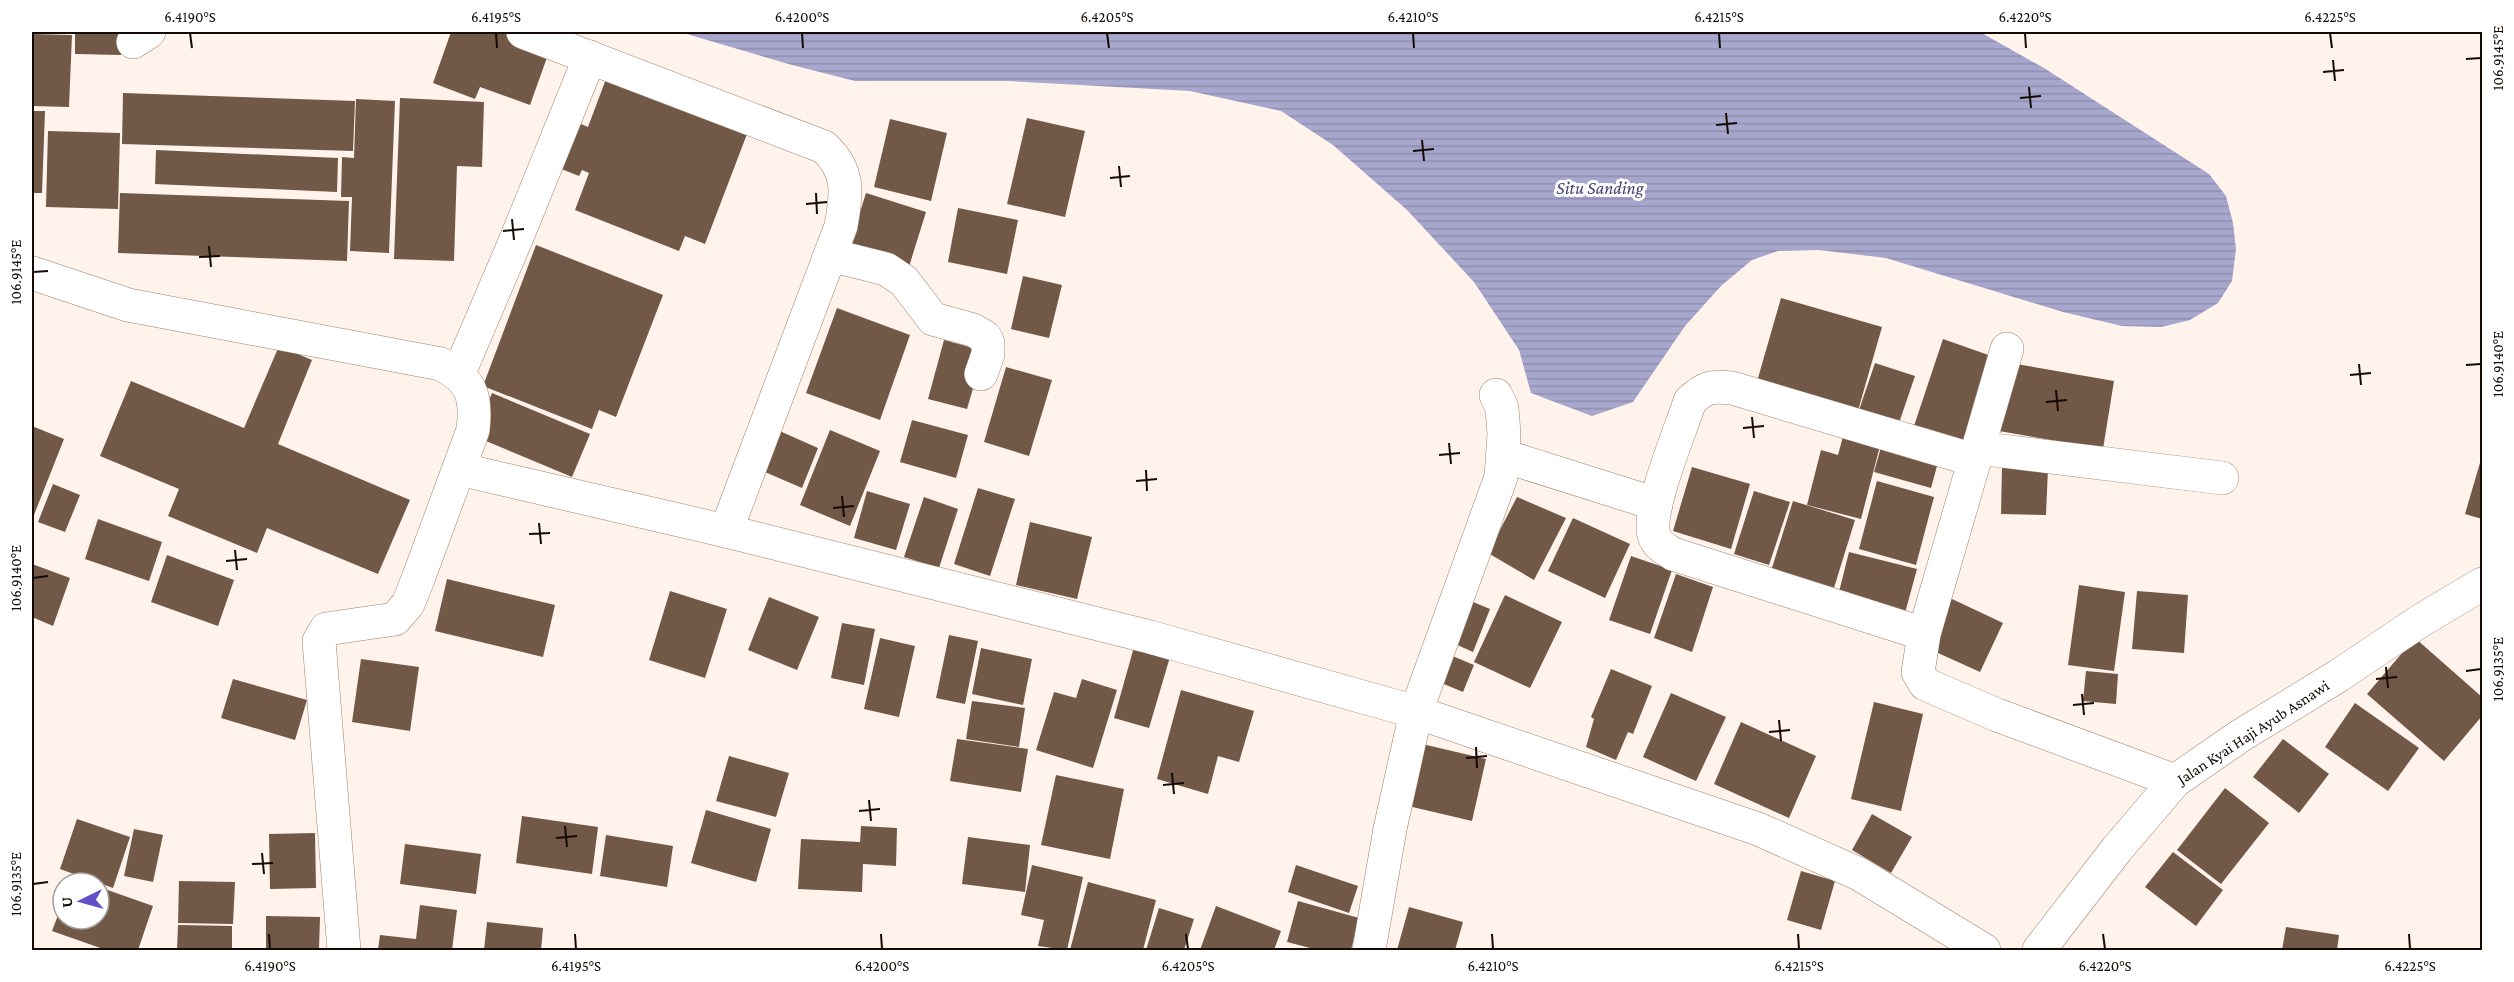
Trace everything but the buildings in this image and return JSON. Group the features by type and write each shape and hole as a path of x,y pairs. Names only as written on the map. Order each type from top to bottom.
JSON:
{"street":[{"path":"523,32 825,147 836,158 843,173 846,190 841,226 726,531"},
{"path":"459,374 518,237 590,57"},
{"path":"830,255 886,269 904,281 933,319 973,330 985,337 988,343 988,354 981,374"},
{"path":"32,273 128,305 441,364 459,374 471,393 476,409 473,430 418,579 402,613 395,619 326,629 319,641 344,951"},
{"path":"2007,349 1924,634 1918,672 1925,684 1997,715 2175,781"},
{"path":"1924,634 1673,554 1659,546 1653,531 1656,504 1690,401 1702,389 1718,386 1732,388 1976,454 2222,478"},
{"path":"1370,951 1390,829 1416,712 1501,477 1504,456 1502,408 1496,395"},
{"path":"1504,456 1656,504"},
{"path":"459,469 726,531 1150,637 1416,712 1711,811 1767,833 1858,874 1984,951"},
{"name":"Jalan Kyai Haji Ayub Asnawi","path":"2039,951 2117,849 2175,781 2240,736 2482,584"}],"water":[{"name":"Situ Sanding","path":"680,32 1980,32 2044,68 2209,174 2226,196 2233,223 2236,249 2232,281 2218,303 2190,320 2161,327 2122,326 2063,312 1886,258 1819,250 1778,251 1752,260 1721,286 1685,326 1633,402 1592,416 1531,393 1519,350 1474,282 1407,210 1333,145 1281,111 1190,91 1008,81 855,81"}]}
